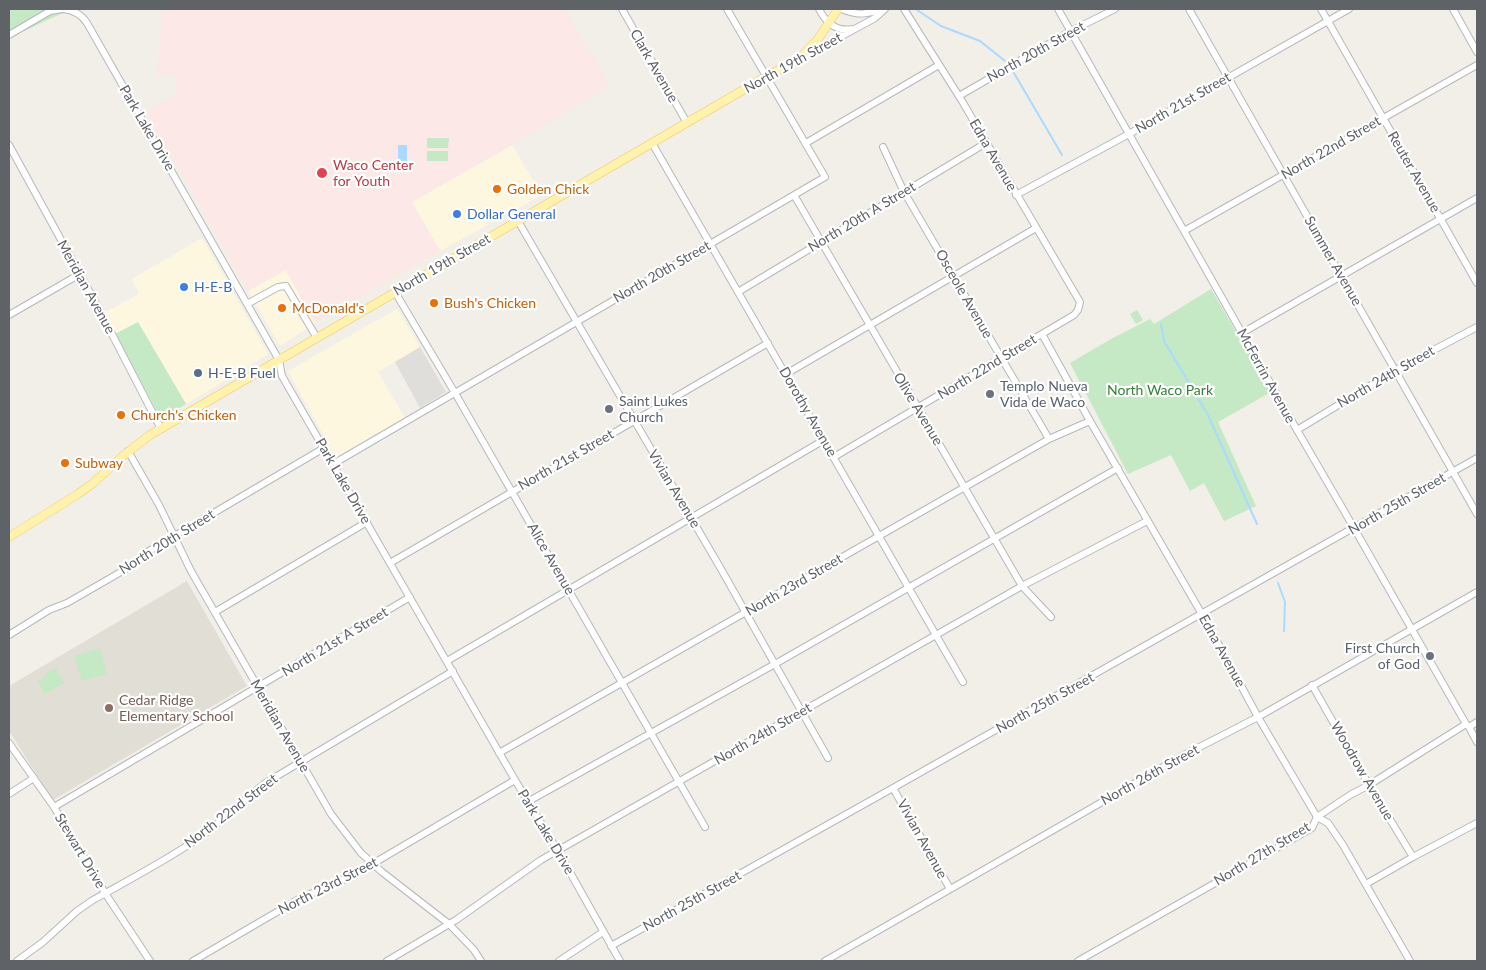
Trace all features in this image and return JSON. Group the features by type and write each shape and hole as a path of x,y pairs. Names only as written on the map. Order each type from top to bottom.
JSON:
{"main road":[{"path":"799,59 818,40 840,9"},
{"name":"North 19th Street","path":"9,537 78,494 92,484 128,451 162,429 799,59"}],"street":[{"name":"Clark Avenue","path":"622,9 687,123"},
{"path":"727,9 806,143 939,64"},
{"path":"819,9 830,24 843,30 856,28"},
{"path":"840,9 861,15 884,9"},
{"name":"North 19th Street","path":"799,59 874,18 884,9"},
{"name":"Edna Avenue","path":"904,9 959,96 1080,302"},
{"name":"McFerrin Avenue","path":"1058,9 1477,742"},
{"name":"North 20th Street","path":"959,96 1071,31 1115,9"},
{"name":"Summer Avenue","path":"1189,9 1477,514"},
{"name":"Reuter Avenue","path":"1320,9 1477,283"},
{"name":"North 21st Street","path":"1016,194 1129,134 1349,9"},
{"path":"1452,9 1477,52"},
{"name":"Park Lake Drive","path":"9,35 50,11 69,10 79,14 87,23 279,360 282,376 620,961"},
{"name":"North 22nd Street","path":"1184,230 1477,65"},
{"name":"Dorothy Avenue","path":"652,143 963,682"},
{"name":"North 20th Street","path":"333,464 825,177 806,143"},
{"name":"North 20th A Street","path":"738,292 986,143"},
{"name":"Meridian Avenue","path":"9,145 162,429"},
{"name":"Osceole Avenue","path":"883,147 904,192 1049,439"},
{"name":"Olive Avenue","path":"794,195 868,325 1022,586 1051,617"},
{"path":"1242,333 1477,198"},
{"name":"Vivian Avenue","path":"518,221 692,518 828,758"},
{"path":"786,374 1036,228"},
{"path":"9,314 80,274"},
{"path":"247,304 278,287 286,286 317,338"},
{"name":"Alice Avenue","path":"395,292 705,827"},
{"name":"North 22nd Street","path":"834,457 1074,315 1078,310 1080,302"},
{"name":"North 24th Street","path":"1297,430 1396,370 1477,327"},
{"name":"Edna Avenue","path":"1042,334 1202,614 1258,717 1318,817 1328,823 1343,845 1410,961"},
{"name":"North 21st Street","path":"390,562 768,343"},
{"name":"North 23rd Street","path":"500,752 1049,439 1090,421"},
{"path":"447,661 824,440"},
{"name":"North 20th Street","path":"9,635 45,612 67,603 133,565 149,551 324,448"},
{"name":"Meridian Avenue","path":"128,451 160,505 191,571 331,814 361,853 449,924 474,950 481,961"},
{"name":"North 25th Street","path":"612,946 1477,458"},
{"path":"529,801 775,664 1118,468"},
{"name":"North 24th Street","path":"387,961 449,924 530,867 1022,586 1147,520"},
{"path":"215,612 367,522"},
{"name":"North 26th Street","path":"825,961 1184,755 1258,717 1477,592"},
{"name":"North 21st A Street","path":"54,807 410,597"},
{"name":"North 22nd Street","path":"18,961 43,942 77,911 194,841 267,782 453,672"},
{"name":"Woodrow Avenue","path":"1312,685 1369,786 1413,857"},
{"name":"North 27th Street","path":"1078,961 1312,828 1318,817 1350,795 1369,786 1467,726 1477,722"},
{"name":"Stewart Drive","path":"9,742 54,807 105,893 150,961"},
{"path":"9,794 34,778"},
{"name":"North 23rd Street","path":"193,961 299,899 339,883 373,864 515,780"},
{"name":"Vivian Avenue","path":"894,788 950,889"},
{"path":"1366,884 1477,823"},
{"path":"559,961 603,932"}],"shaded area":[{"name":"Waco Center for Youth","path":"162,9 564,9 610,85 512,145 412,202 440,251 315,323 286,270 248,291 145,110 176,96 176,76 157,75"},
{"path":"512,145 542,195 440,251 412,202"},
{"path":"202,238 268,354 186,404 138,322 115,334 104,313 139,294 132,279"},
{"path":"286,270 315,323 280,346 248,291"},
{"path":"397,309 420,347 378,372 405,418 336,458 288,371"},
{"path":"420,347 446,392 420,408 395,362"},
{"name":"Cedar Ridge Elementary School","path":"187,581 247,686 53,800 9,731 9,686"}],"green space":[{"path":"9,9 69,9 69,10 9,38"},
{"path":"427,138 449,138 448,148 427,148"},
{"path":"427,151 448,151 448,161 427,161"},
{"name":"North Waco Park","path":"1211,289 1271,392 1218,422 1256,506 1224,521 1204,483 1190,491 1171,455 1128,474 1070,363 1150,319 1154,324"},
{"path":"1137,310 1143,320 1136,324 1130,314"},
{"path":"138,322 186,404 163,418 160,417 115,334"},
{"path":"100,648 107,674 82,681 74,656"},
{"path":"56,668 64,683 46,693 38,681 46,676 45,674"}],"water":[{"path":"398,145 407,145 407,167 398,167"}],"waterway":[{"path":"917,10 941,26 980,41 1005,61"},
{"path":"1014,73 1062,155"},
{"path":"1161,324 1164,341 1208,415 1257,524"},
{"path":"1278,583 1285,602 1284,631"}],"place":[{"name":"Waco Center for Youth","path":"322,173"},
{"name":"Golden Chick","path":"497,189"},
{"name":"Dollar General","path":"457,214"},
{"name":"H-E-B","path":"184,287"},
{"name":"Bush's Chicken","path":"434,303"},
{"name":"McDonald's","path":"282,308"},
{"name":"H-E-B Fuel","path":"198,373"},
{"name":"Templo Nueva Vida de Waco","path":"990,394"},
{"name":"Saint Lukes Church","path":"609,409"},
{"name":"Church's Chicken","path":"121,415"},
{"name":"Subway","path":"65,463"},
{"name":"First Church of God","path":"1430,656"},
{"name":"Cedar Ridge Elementary School","path":"109,708"}]}
